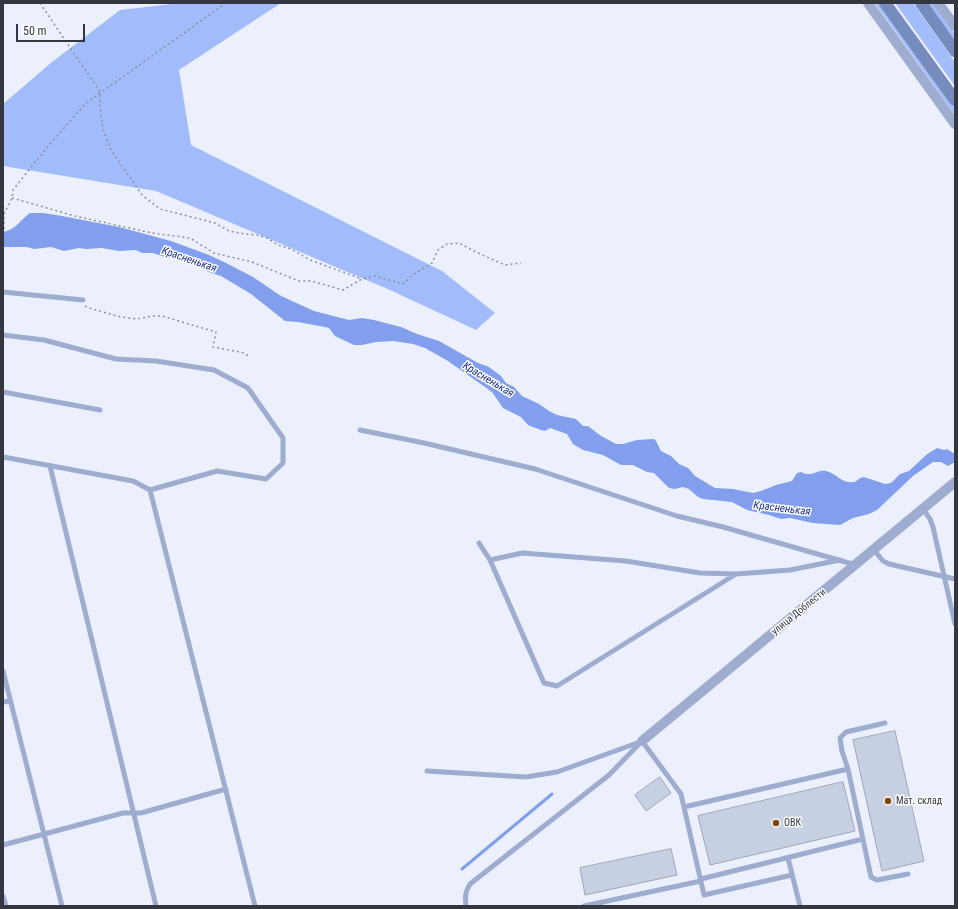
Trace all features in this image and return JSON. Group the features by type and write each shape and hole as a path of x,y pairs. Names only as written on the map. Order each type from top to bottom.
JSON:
{"main road":[{"path":"885,3 955,100"},
{"path":"921,3 955,51"}],"street":[{"path":"868,3 955,124"},
{"path":"938,3 953,20"},
{"name":"улица Доблести","path":"642,741 955,482"}],"lane":[{"path":"3,292 82,300"},
{"path":"3,335 44,340 116,359 156,361 214,370 248,388 283,438 282,463 266,479 217,471 150,490 133,481 3,457"},
{"path":"3,392 100,410"},
{"path":"360,430 424,443 535,469 677,516 730,529 856,565"},
{"path":"50,466 132,812 156,906"},
{"path":"150,490 255,906"},
{"path":"923,509 930,519 933,527 955,624"},
{"path":"479,543 490,560 544,683 557,686 736,574"},
{"path":"874,550 884,561 889,564 944,576 955,580"},
{"path":"490,560 522,552 626,561 700,573 736,574 790,570 841,560"},
{"path":"3,671 62,906"},
{"path":"3,702 10,701"},
{"path":"885,723 846,732 840,738 871,877 877,880 908,874"},
{"path":"426,771 526,777 557,772 642,741"},
{"path":"642,741 681,794 704,895 792,875"},
{"path":"466,906 466,890 470,884 609,775 642,741"},
{"path":"684,807 848,769"},
{"path":"3,845 123,813 141,813 226,789"},
{"path":"584,906 701,880 863,839"},
{"path":"788,858 800,906"},
{"path":"3,896 6,906"}],"path":[{"path":"40,3 100,92 103,130 111,150 142,195 160,209 209,221 229,231 267,238 278,245 291,249 325,267 362,279"},
{"path":"4,229 4,214 12,198 13,190 44,151 85,104 226,3"},
{"path":"12,198 75,216 152,233 190,238 214,253 252,262 300,281 311,281 343,290 362,279 375,276 403,284 414,274 432,263 438,250 447,244 459,243 505,265 521,263"},
{"path":"74,299 89,308 121,317 137,319 162,316 216,332 213,348 245,353 248,356"}],"shaded area":[{"path":"180,3 281,3 179,70 191,145 442,271 495,313 476,330 390,290 156,191 3,166 3,104 52,62 120,10"},
{"path":"875,3 880,3 955,108 955,115"},
{"path":"895,3 913,3 955,62 955,86"},
{"path":"928,3 933,3 955,34 955,41"}],"water":[{"name":"Красненькая","path":"30,213 43,213 119,227 171,241 226,263 253,277 281,296 314,311 349,320 362,318 374,320 401,327 439,341 478,363 489,367 501,376 506,383 514,387 522,396 557,415 576,419 583,426 588,426 601,436 616,444 623,444 637,440 654,439 661,451 671,456 679,464 688,468 695,476 715,488 733,489 753,493 792,481 797,473 801,472 805,474 812,474 820,471 830,472 846,482 855,482 864,477 885,484 891,483 900,474 909,471 926,455 937,448 944,450 947,449 955,454 955,462 948,466 941,462 933,462 913,476 877,510 869,514 853,518 840,525 813,523 790,518 781,519 747,510 732,502 703,499 698,497 689,489 683,487 675,489 669,488 654,473 647,472 633,465 621,465 603,455 583,450 573,444 567,434 550,428 545,431 528,425 521,417 503,408 492,392 448,361 425,348 413,344 393,341 354,345 335,336 329,328 285,321 251,294 221,276 209,272 181,258 168,258 153,253 142,253 136,250 119,251 102,248 79,248 64,251 51,247 34,249 27,247 3,247 3,232 15,227"}],"building":[{"name":"Мат. склад","path":"895,731 924,861 882,871 853,740"},
{"path":"660,777 671,793 646,811 635,795"},
{"name":"ОВК","path":"843,782 855,831 710,865 698,816"},
{"path":"671,849 677,875 585,895 580,868"}],"waterway":[{"path":"462,869 552,794"}],"place":[{"name":"Мат. склад","path":"888,801"},
{"name":"ОВК","path":"776,823"}]}
